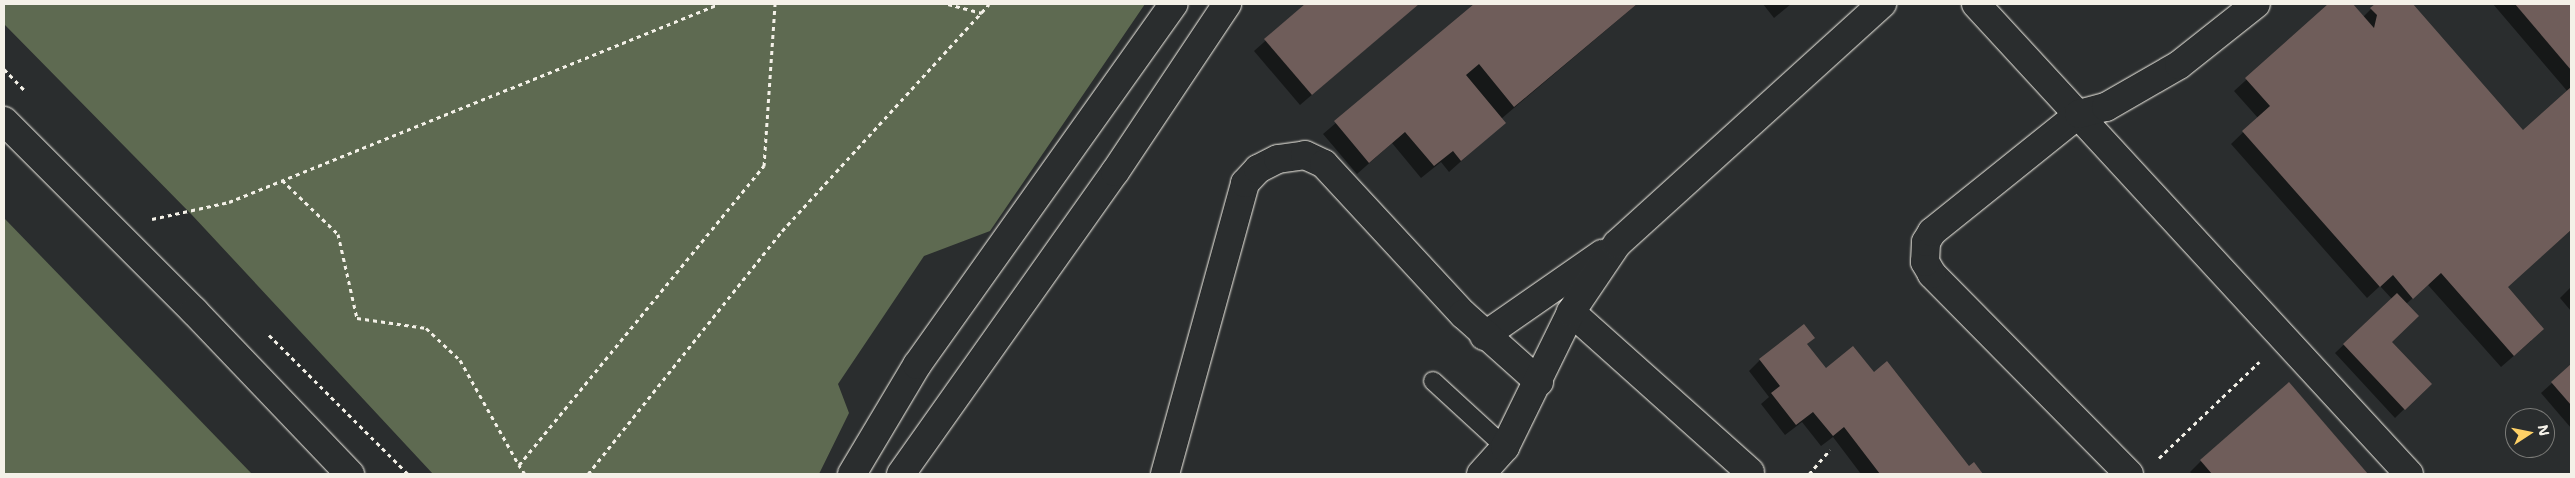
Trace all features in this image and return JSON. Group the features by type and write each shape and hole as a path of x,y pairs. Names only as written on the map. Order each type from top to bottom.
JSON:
{"street":[{"path":"852,474 917,365 1174,4"},
{"path":"900,474 1115,172 1227,4"},
{"path":"1484,336 1617,244 1882,4"},
{"path":"1976,4 2285,337 2409,474"},
{"path":"2129,474 1932,274 1925,262 1926,242 1932,232 2079,114 2114,102 2179,64 2256,4"},
{"path":"4,121 194,311 350,474"},
{"path":"1165,474 1245,183 1258,169 1278,159 1305,155 1324,164 1484,336 1539,382"},
{"path":"1481,474 1505,447 1539,382 1571,312 1617,244"},
{"path":"1571,312 1750,472"}],"lane":[{"path":"1433,381 1505,447"}],"path":[{"path":"151,219 229,202 719,4"},
{"path":"519,465 764,166 775,4"},
{"path":"948,4 982,13"},
{"path":"588,474 782,231 989,4"},
{"path":"282,180 338,234 358,318 426,328 460,360 525,474"},
{"path":"2157,460 2285,337"},
{"path":"1809,474 1830,450"}],"green space":[{"path":"4,4 1145,4 990,231 924,256 838,384 849,413 819,474 433,474 192,215 4,24"},
{"path":"4,218 252,474 4,474"}],"building":[{"path":"1305,4 1419,4 1312,95 1264,39"},
{"path":"1474,4 1637,4 1514,107 1479,64 1466,75 1506,123 1461,161 1453,151 1434,166 1405,132 1369,163 1334,121"},
{"path":"2328,4 2353,4 2374,28 2377,15 2370,8 2375,4 2413,4 2523,130 2571,87 2571,230 2508,287 2544,329 2514,356 2441,273 2413,299 2393,275 2380,287 2242,131 2270,106 2245,78"},
{"path":"2515,4 2571,4 2571,70"},
{"path":"2397,293 2419,316 2392,342 2432,384 2405,410 2343,344"},
{"path":"1804,324 1815,338 1807,344 1826,368 1853,346 1874,372 1887,361 1969,466 1974,462 1983,474 1880,474 1844,427 1833,436 1813,412 1796,425 1771,393 1780,386 1759,359"},
{"path":"2571,364 2571,405 2551,382"},
{"path":"2289,382 2368,474 2212,474 2200,460"}]}
